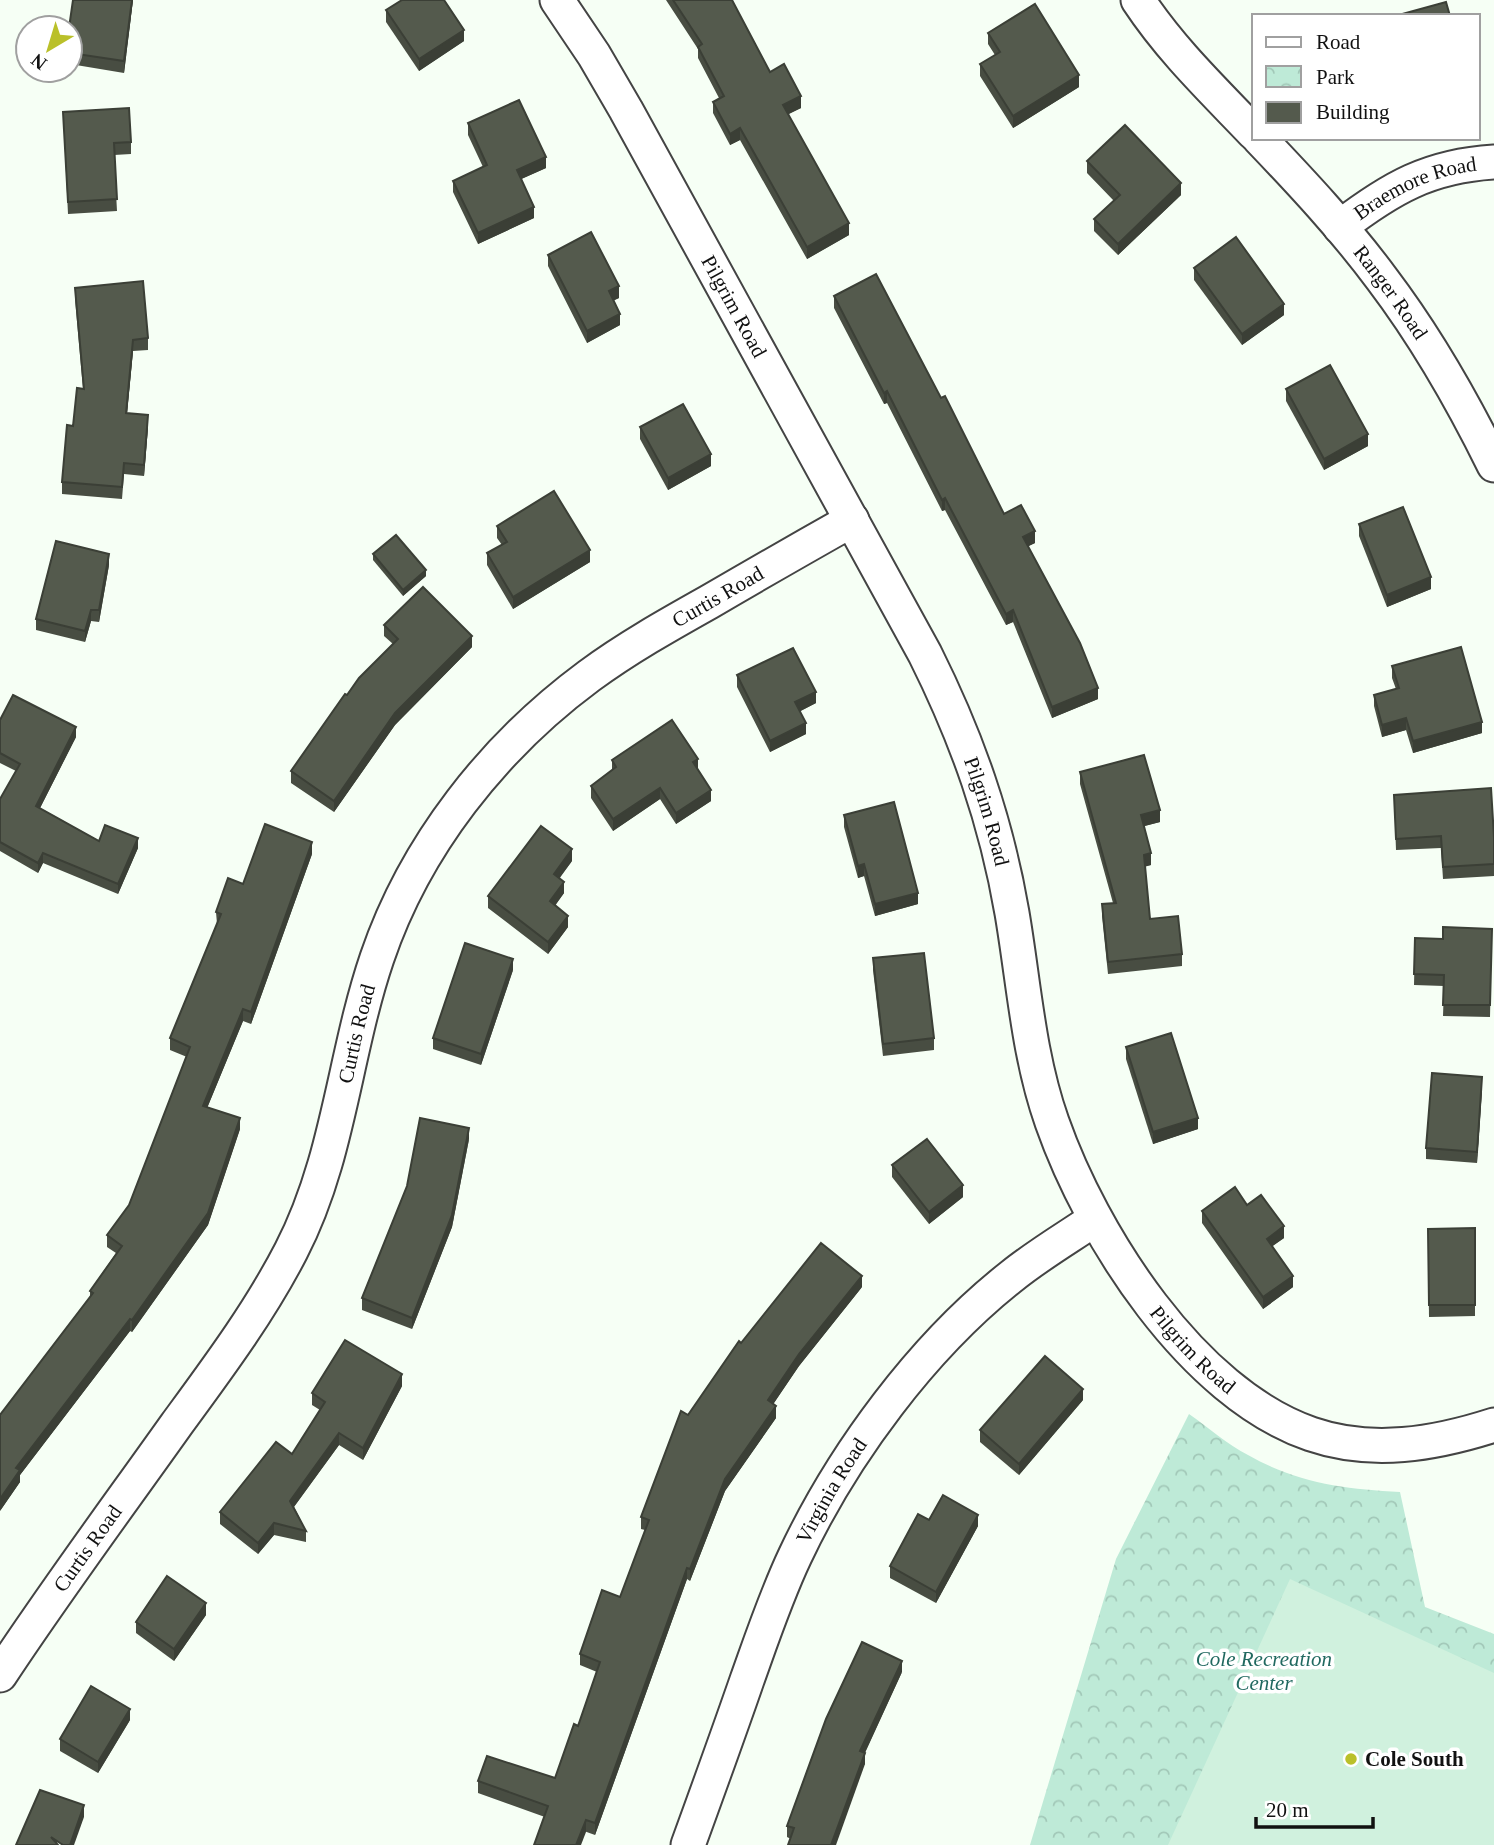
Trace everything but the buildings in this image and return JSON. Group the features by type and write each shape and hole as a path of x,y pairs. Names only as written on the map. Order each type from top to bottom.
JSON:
{"street":[{"name":"Pilgrim Road","path":"557,0 594,55 626,110 950,704 987,803 1012,911 1027,1023 1037,1071 1071,1171 1095,1219 1160,1315 1230,1388 1270,1415 1311,1434 1353,1443 1399,1446 1441,1441 1494,1425"},
{"path":"1138,0 1158,30 1190,68 1252,131"},
{"name":"Ranger Road","path":"1261,140 1340,227 1381,277 1446,374 1494,466"},
{"name":"Braemore Road","path":"1340,227 1407,182 1441,170 1494,162"},
{"name":"Curtis Road","path":"0,1675 235,1343 291,1251 312,1208 325,1165 368,985 383,940 432,843 461,800 538,719 586,678 631,647 852,520"},
{"name":"Virginia Road","path":"688,1845 769,1619 790,1569 822,1503 854,1453 890,1401 970,1313 1011,1276 1095,1219"}],"green space":[{"name":"Cole Recreation Center","path":"1189,1414 1240,1451 1266,1465 1322,1483 1400,1492 1425,1607 1494,1634 1494,1845 1030,1845 1116,1559"},
{"name":"Cole South","path":"1290,1579 1494,1673 1494,1845 1168,1845"}],"place":[{"name":"Cole South","path":"1351,1759"}]}
